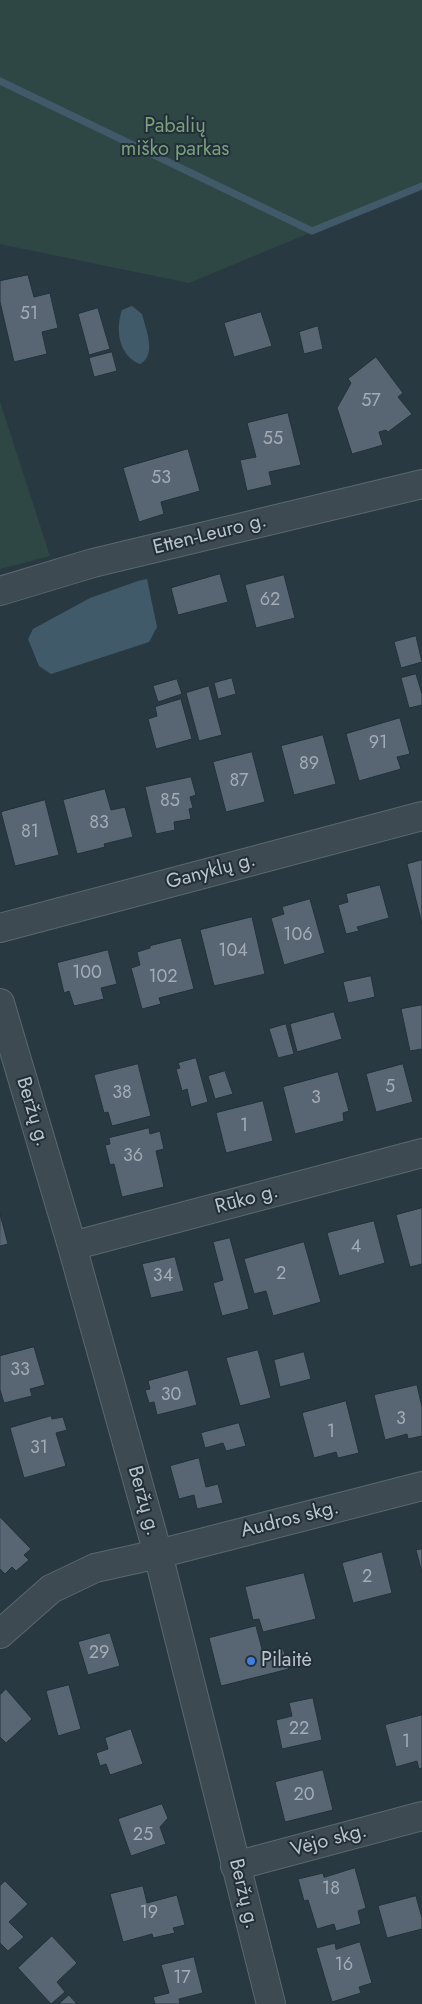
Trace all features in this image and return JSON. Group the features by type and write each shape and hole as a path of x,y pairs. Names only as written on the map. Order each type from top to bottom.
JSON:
{"street":[{"name":"Etten-Leuro g.","path":"0,591 93,563 422,484"},
{"name":"Ganyklų g.","path":"0,928 422,816"},
{"name":"Beržų g.","path":"0,1007 72,1246 158,1554 270,2004"},
{"name":"Rūko g.","path":"72,1246 422,1154"},
{"name":"Audros skg.","path":"0,1634 51,1589 95,1568 158,1554 422,1486"},
{"name":"Vėjo skg.","path":"235,1866 422,1816"}],"green space":[{"name":"Pabalių miško parkas","path":"0,0 422,0 422,186 189,283 0,244"},
{"path":"0,402 50,556 0,569"}],"water":[{"path":"132,306 142,314 148,334 148,355 140,364 127,355 120,342 119,326 122,310"},
{"path":"147,579 157,627 149,642 51,674 39,666 28,639 33,629 90,598"}],"building":[{"path":"28,275 34,297 50,293 58,328 42,332 47,354 14,362 0,302 0,281"},
{"path":"98,308 110,349 89,355 78,314"},
{"path":"261,312 272,346 234,357 224,323"},
{"path":"318,326 323,349 304,354 299,332"},
{"path":"112,352 117,371 94,377 89,358"},
{"path":"376,357 403,393 398,397 412,414 388,432 386,430 379,432 383,445 352,454 337,408 351,383 348,379"},
{"path":"288,413 301,465 269,472 272,485 247,491 240,460 256,457 247,423"},
{"path":"188,449 200,491 161,502 164,514 139,522 123,468"},
{"path":"220,574 228,602 178,615 171,588"},
{"path":"284,575 295,618 256,628 245,585"},
{"path":"416,636 422,662 401,668 394,642"},
{"path":"416,674 422,694 422,705 409,708 401,678"},
{"path":"232,678 236,694 218,699 214,683"},
{"path":"177,679 182,694 158,702 153,686"},
{"path":"209,686 222,735 199,741 186,693"},
{"path":"181,699 192,739 156,749 148,719 157,716 155,707"},
{"path":"400,718 410,754 397,757 401,769 359,781 346,734"},
{"path":"323,735 336,784 294,795 281,746"},
{"path":"252,752 265,802 226,812 213,762"},
{"path":"191,777 196,795 190,797 193,808 189,809 191,819 174,822 175,830 156,834 145,787"},
{"path":"105,789 111,810 125,807 133,837 104,844 105,847 77,854 63,800"},
{"path":"45,800 59,855 15,866 1,812"},
{"path":"422,860 422,924 407,864"},
{"path":"380,885 389,918 357,927 359,931 346,934 338,905 348,902 346,894"},
{"path":"310,899 325,953 284,965 271,918 284,914 282,907"},
{"path":"252,917 265,974 214,986 200,930"},
{"path":"181,938 194,989 159,998 161,1004 142,1009 131,968 140,965 137,952 150,948 150,946"},
{"path":"108,950 117,984 101,988 104,999 74,1006 69,991 64,993 57,963"},
{"path":"371,976 375,997 348,1003 343,982"},
{"path":"422,1005 422,1049 410,1051 401,1009"},
{"path":"334,1012 342,1039 297,1052 290,1024"},
{"path":"286,1024 294,1054 278,1058 269,1029"},
{"path":"196,1058 208,1102 191,1107 187,1089 182,1091 176,1069 180,1068 178,1063"},
{"path":"138,1064 151,1116 112,1126 108,1112 104,1113 94,1075"},
{"path":"403,1064 413,1102 376,1112 366,1074"},
{"path":"225,1071 233,1094 215,1099 208,1076"},
{"path":"338,1072 349,1111 343,1113 344,1121 295,1134 283,1087"},
{"path":"263,1101 273,1141 226,1153 216,1113"},
{"path":"149,1128 150,1134 160,1131 164,1149 156,1151 164,1187 122,1197 114,1164 110,1165 105,1145 110,1144 109,1138"},
{"path":"422,1208 422,1264 410,1267 396,1215"},
{"path":"0,1214 8,1244 0,1246"},
{"path":"374,1221 385,1263 339,1276 327,1233"},
{"path":"230,1238 249,1309 222,1316 213,1283 223,1280 213,1242"},
{"path":"304,1242 321,1302 273,1316 266,1291 254,1294 244,1259"},
{"path":"175,1257 184,1291 151,1298 142,1264"},
{"path":"34,1347 45,1385 30,1389 32,1396 4,1403 0,1390 0,1356"},
{"path":"258,1350 271,1398 240,1406 226,1358"},
{"path":"304,1352 311,1379 280,1387 274,1360"},
{"path":"188,1370 197,1405 157,1415 154,1402 149,1403 145,1390 150,1389 148,1381"},
{"path":"417,1385 422,1407 422,1436 408,1439 407,1434 385,1440 374,1395"},
{"path":"346,1401 359,1453 338,1458 336,1452 314,1458 302,1413"},
{"path":"51,1416 52,1419 63,1417 67,1430 56,1433 66,1466 24,1478 10,1428"},
{"path":"239,1423 246,1446 226,1451 223,1443 205,1448 201,1433"},
{"path":"199,1458 206,1487 218,1484 223,1503 197,1509 194,1495 179,1499 170,1466"},
{"path":"0,1517 31,1549 24,1555 29,1560 16,1571 12,1567 5,1574 0,1569"},
{"path":"422,1549 422,1573 416,1550"},
{"path":"382,1552 392,1593 353,1603 342,1563"},
{"path":"304,1573 316,1619 263,1632 259,1619 253,1620 245,1587"},
{"name":"Pilaitė","path":"256,1626 263,1653 283,1648 289,1669 221,1686 209,1638"},
{"path":"110,1633 120,1666 88,1675 78,1642"},
{"path":"69,1685 81,1729 58,1736 46,1691"},
{"path":"6,1689 32,1719 6,1743 0,1737 0,1695"},
{"path":"313,1698 322,1740 282,1749 276,1720 292,1716 289,1703"},
{"path":"422,1715 422,1768 419,1769 417,1761 396,1767 385,1725"},
{"path":"131,1729 143,1764 110,1775 106,1764 100,1766 96,1753 108,1749 105,1738"},
{"path":"323,1770 333,1810 285,1822 275,1782"},
{"path":"162,1804 168,1818 160,1827 166,1844 131,1856 118,1819"},
{"path":"355,1868 366,1908 358,1911 361,1924 336,1931 334,1924 317,1929 308,1900 304,1901 298,1879 323,1873 324,1877"},
{"path":"5,1881 28,1904 9,1922 24,1937 8,1951 0,1943 0,1886"},
{"path":"143,1886 147,1903 177,1895 185,1925 173,1928 175,1933 153,1938 152,1934 123,1942 110,1894"},
{"path":"416,1896 422,1918 422,1929 387,1938 378,1906"},
{"path":"52,1936 77,1963 57,1982 65,1992 51,2004 18,1968"},
{"path":"360,1942 372,1983 359,1987 361,1993 332,2002 316,1948 335,1943 336,1949"},
{"path":"194,1957 203,1993 179,1999 180,2004 155,2004 153,1997 169,1993 161,1965"},
{"path":"69,1995 77,2004 59,2004"}],"waterway":[{"path":"0,81 312,231 422,186"}],"place":[{"name":"Pilaitė","path":"251,1661"}]}
